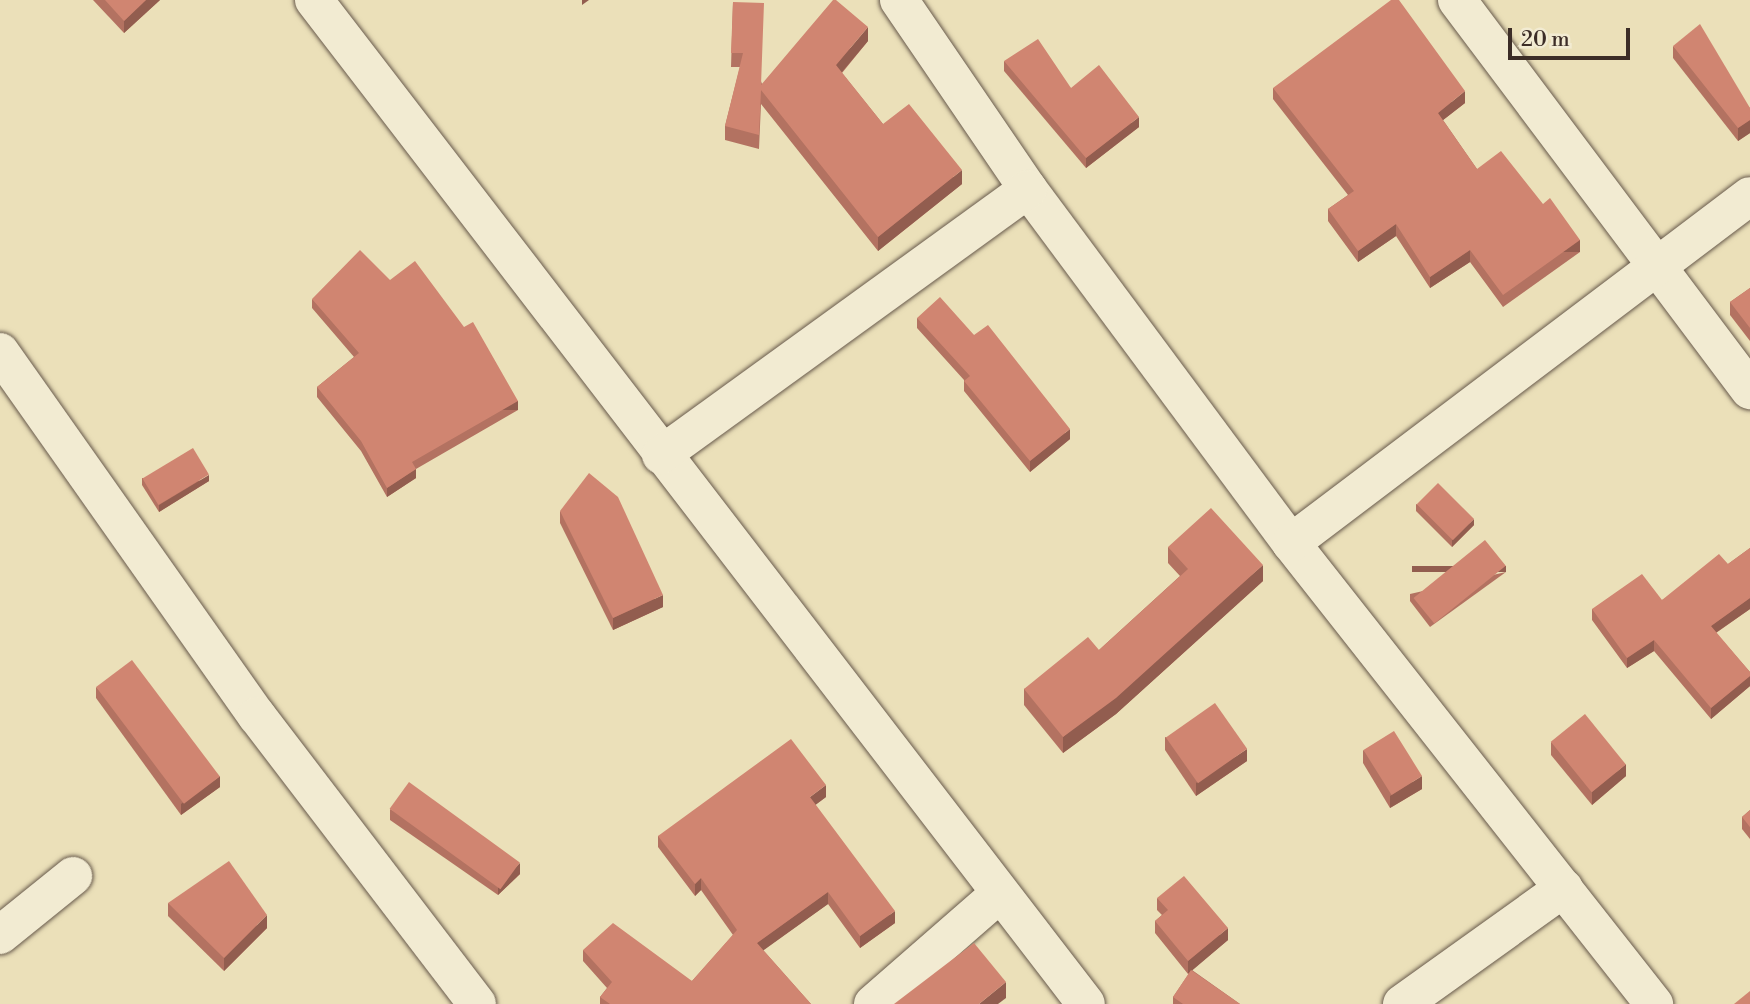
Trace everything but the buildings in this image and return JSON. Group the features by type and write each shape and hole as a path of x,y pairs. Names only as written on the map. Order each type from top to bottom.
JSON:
{"street":[{"path":"314,0 661,455 1086,1004"},
{"path":"899,0 1028,189 1291,542 1654,1004"},
{"path":"1457,0 1750,390"},
{"path":"661,455 1028,189"},
{"path":"1291,542 1658,269 1750,196"},
{"path":"0,352 257,716 477,1004"},
{"path":"0,936 73,876"},
{"path":"1402,1004 1564,888"},
{"path":"873,1004 999,894"}]}
